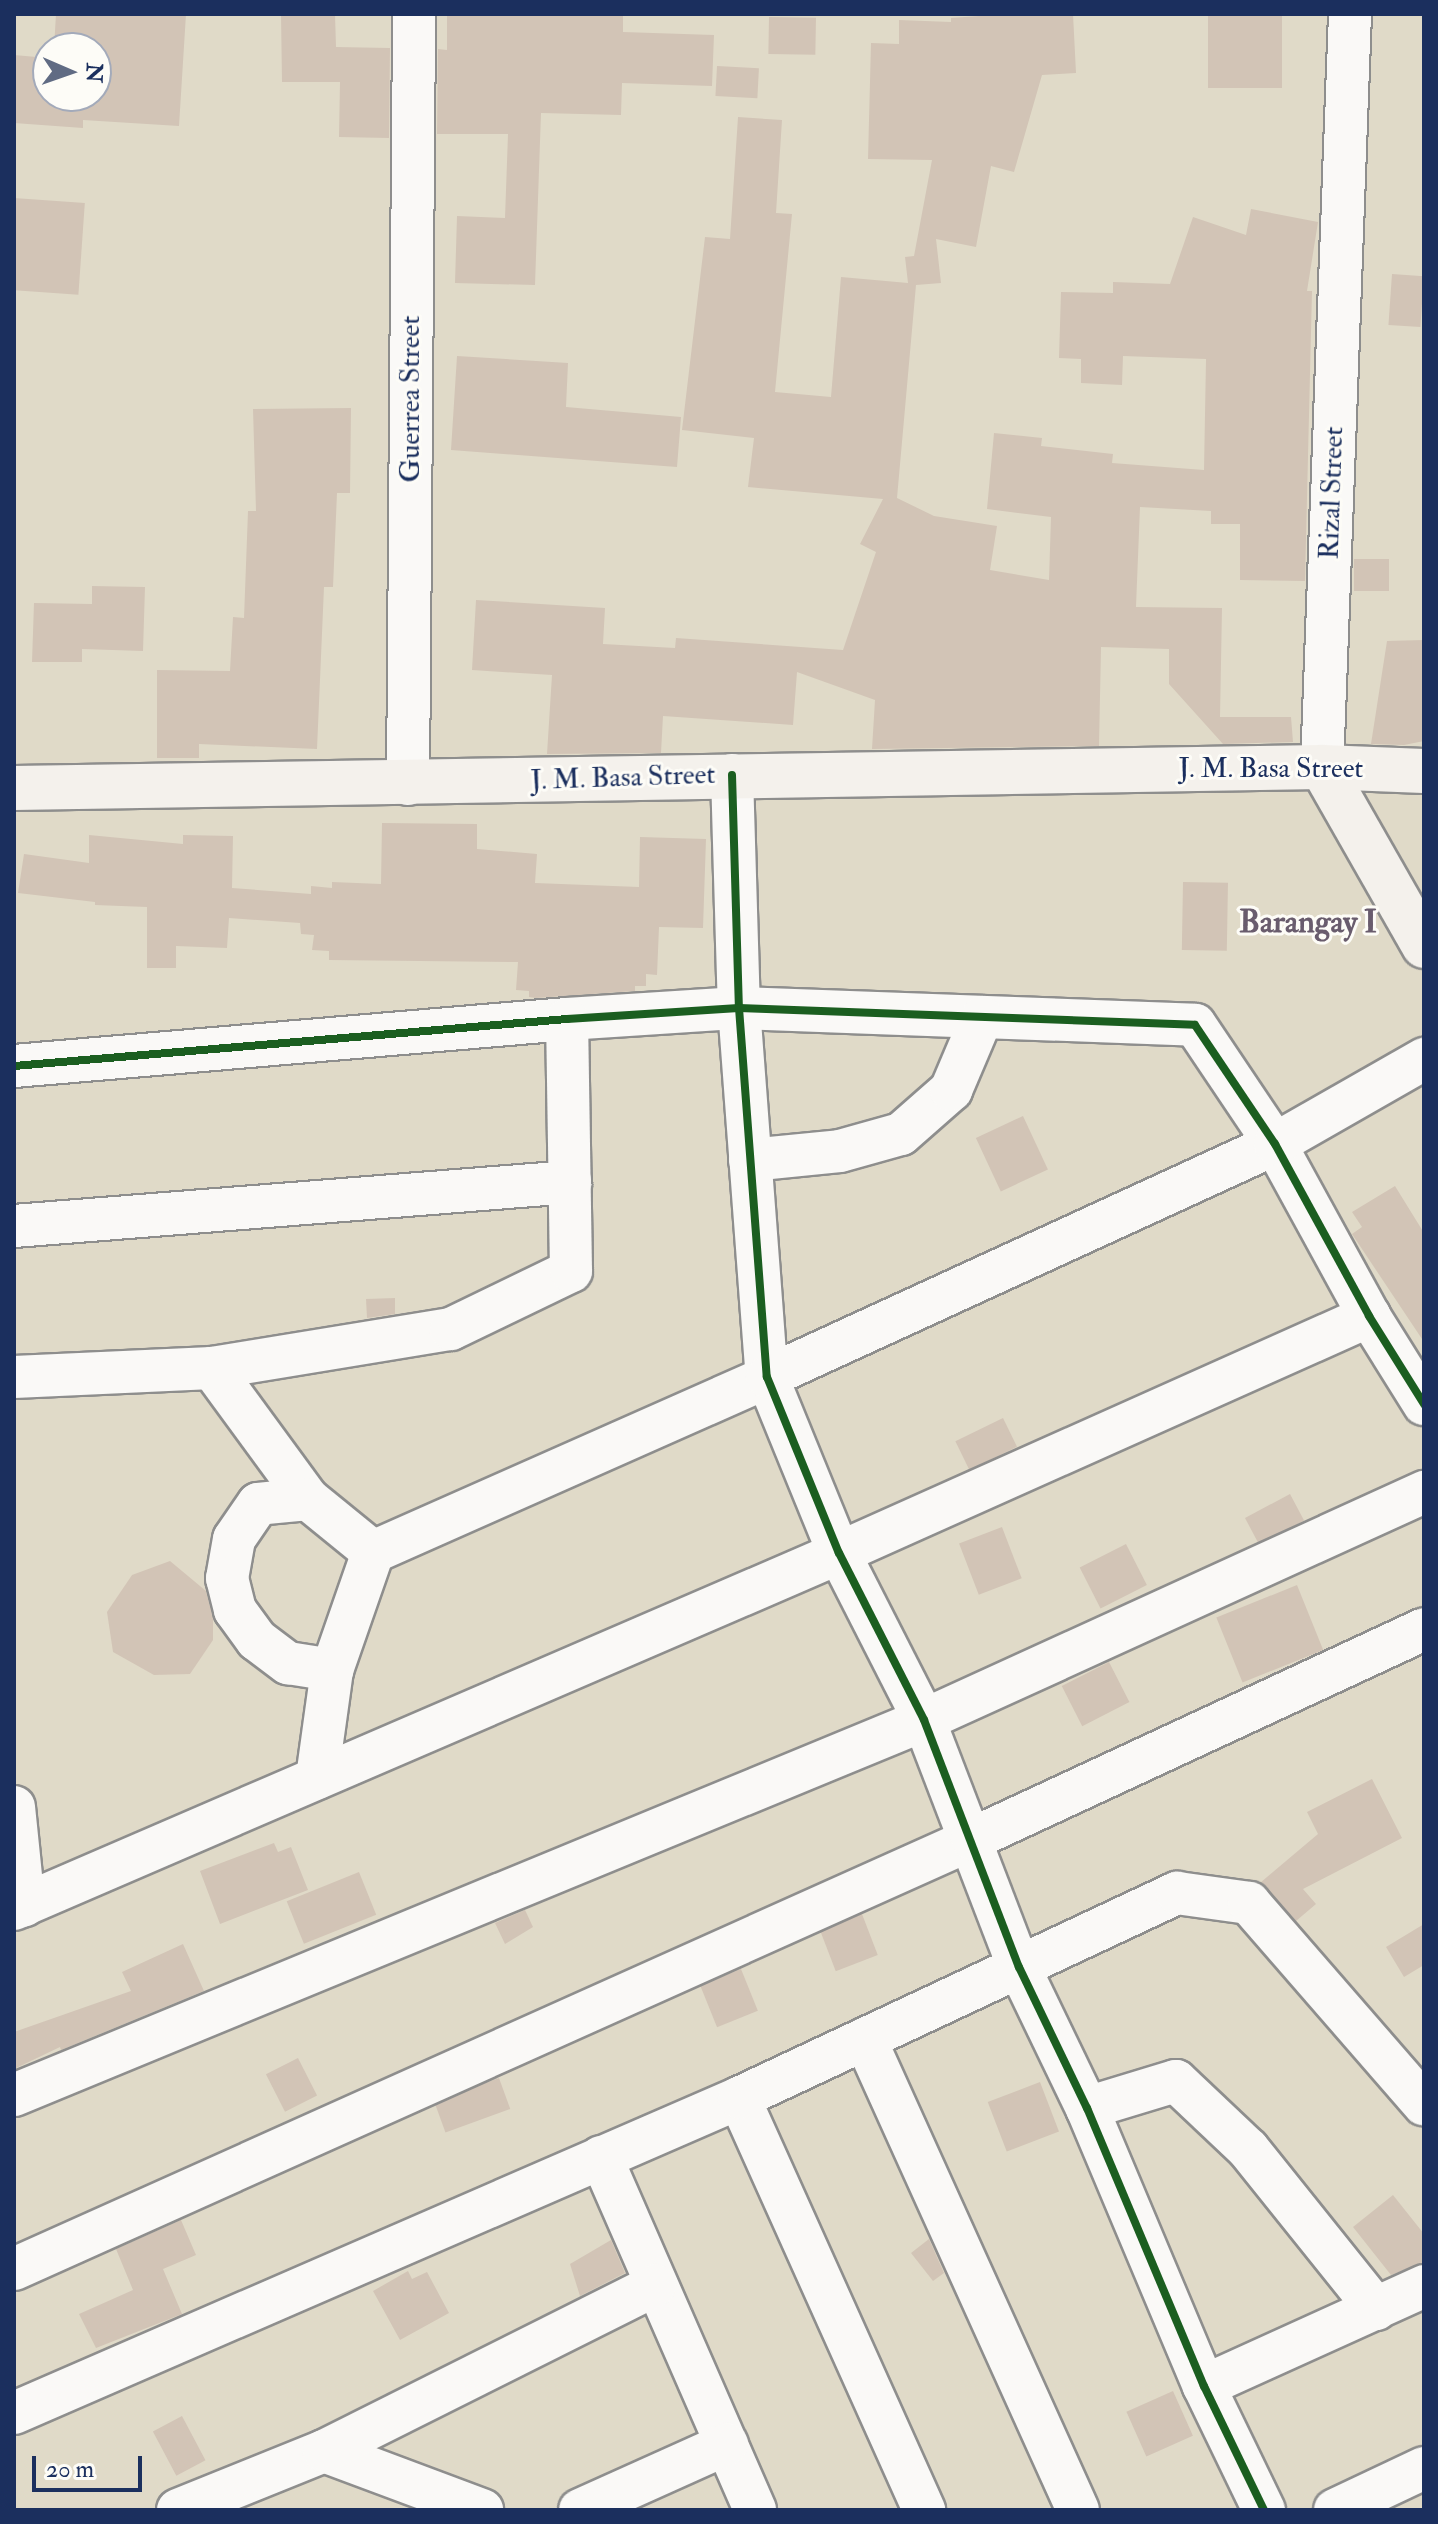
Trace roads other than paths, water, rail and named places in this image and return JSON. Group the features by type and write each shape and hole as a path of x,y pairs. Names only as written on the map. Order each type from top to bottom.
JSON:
{"street":[{"name":"Guerrea Street","path":"408,784 414,14"},
{"name":"Rizal Street","path":"1322,767 1350,14"},
{"name":"J. M. Basa Street","path":"14,788 1322,767 1424,771"},
{"path":"1322,767 1424,946"},
{"path":"732,775 739,1008 767,1377 839,1553 924,1720 1019,1967 1087,2108 1204,2386 1264,2510"},
{"path":"14,1066 567,1019 739,1008 1195,1025 1275,1144 1369,1316 1424,1404"},
{"path":"750,1160 840,1151 901,1134 951,1090 982,1017"},
{"path":"14,1377 212,1368 451,1329 571,1271 567,1019"},
{"path":"317,1778 332,1670 373,1552 767,1377 1275,1144 1424,1059"},
{"path":"14,1226 570,1182"},
{"path":"14,1807 19,1907 839,1553 1369,1316"},
{"path":"212,1368 308,1499 373,1552"},
{"path":"14,2095 924,1720 1424,1492"},
{"path":"308,1499 258,1504 234,1539 227,1578 235,1610 257,1640 288,1663 332,1670"},
{"path":"14,2269 972,1839 1424,1629"},
{"path":"14,2413 739,2098 1177,1893 1249,1903 1424,2104"},
{"path":"865,2039 1078,2510"},
{"path":"1087,2108 1176,2081 1248,2149 1376,2309"},
{"path":"739,2098 924,2510"},
{"path":"601,2157 755,2510"},
{"path":"178,2510 324,2451 655,2285"},
{"path":"1204,2386 1424,2286"},
{"path":"580,2510 727,2444"},
{"path":"324,2451 482,2510"},
{"path":"1335,2510 1424,2468"}],"district":[{"name":"Barangay I","path":"1308,922"}]}
